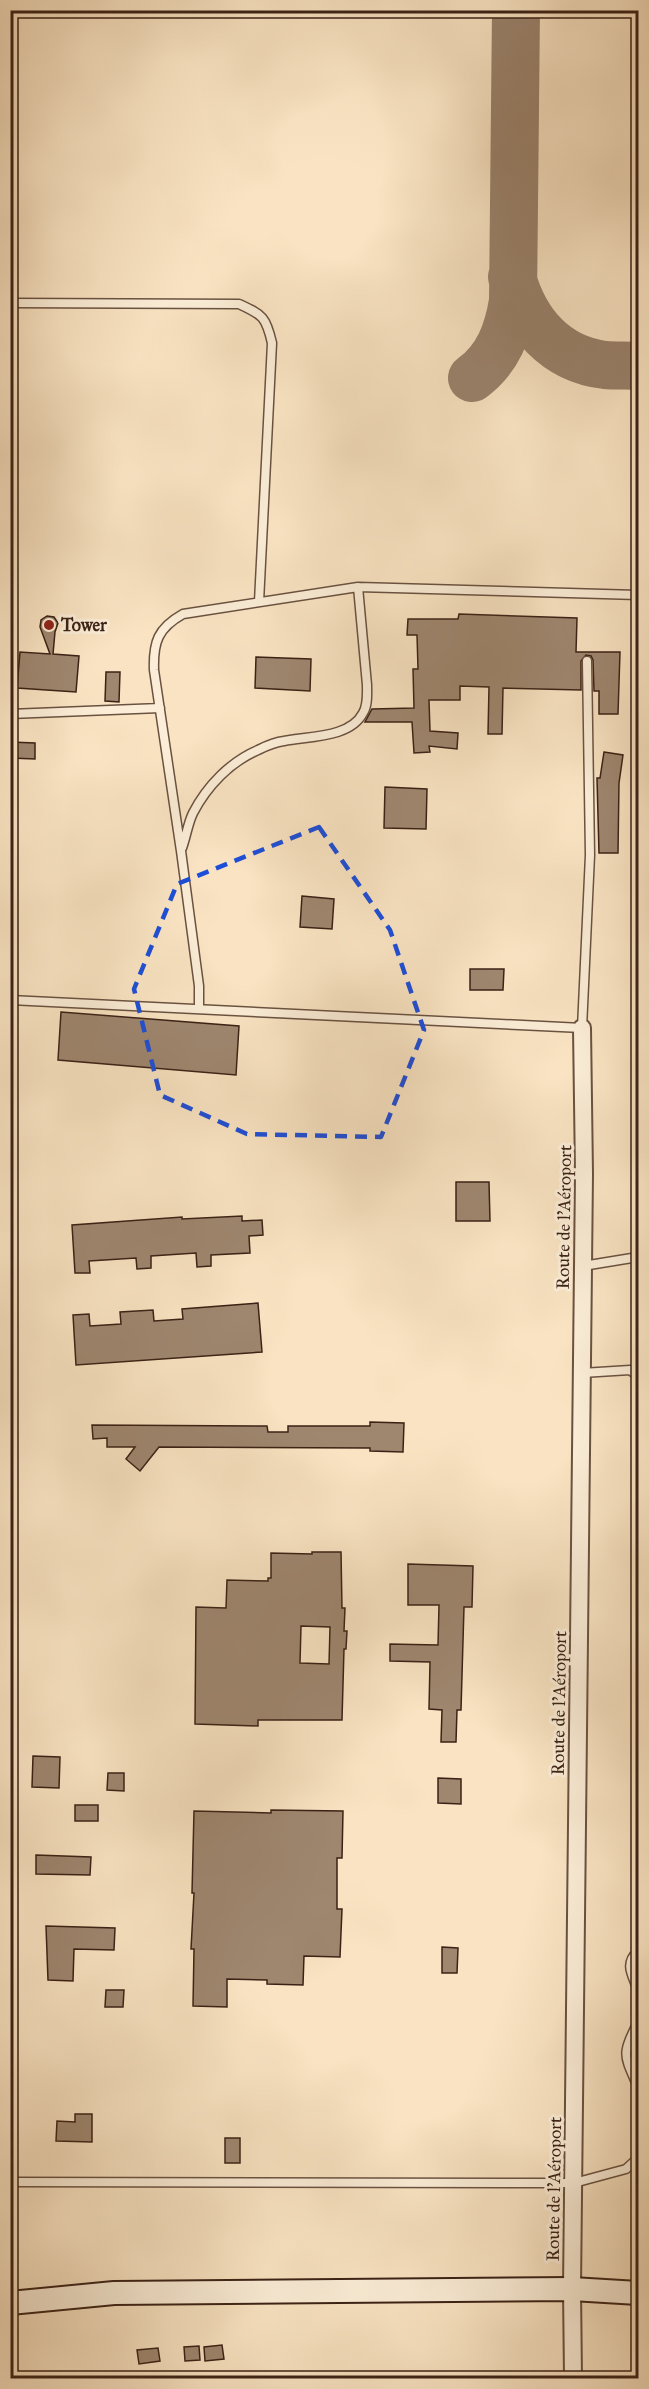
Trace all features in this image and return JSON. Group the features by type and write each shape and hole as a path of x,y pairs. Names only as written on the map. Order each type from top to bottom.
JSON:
{"street":[{"name":"Route de l'Aéroport","path":"573,2379 572,2289 584,1174 582,1028"},
{"path":"10,2303 114,2293 572,2289 639,2294"}],"lane":[{"path":"10,303 238,304 261,314 268,324 272,343 259,602"},
{"path":"181,851 193,814 209,788 228,768 256,751 280,741 332,734 351,726 363,713 367,701 367,686 358,587"},
{"path":"199,1009 199,986 153,650 157,639 168,623 183,614 358,587 639,595"},
{"path":"10,1000 582,1028 590,855 587,661"},
{"path":"10,714 160,708"},
{"path":"583,1266 639,1257"},
{"path":"582,1373 630,1370 639,1376"},
{"path":"639,1951 631,1958 629,1966 639,1990"},
{"path":"639,2022 626,2047 626,2058 639,2087"},
{"path":"10,2182 574,2183 626,2169 639,2158"}],"highlighted area":[{"path":"319,827 390,930 424,1030 381,1137 247,1134 160,1095 134,989 177,884"}],"building":[{"path":"459,614 577,618 576,652 620,652 618,714 599,714 599,691 594,691 593,660 591,656 586,655 581,661 581,690 503,688 502,734 488,734 489,687 460,686 460,700 429,700 430,731 458,733 457,749 429,746 430,752 414,753 412,722 365,722 372,709 414,708 413,669 418,669 417,635 407,635 408,619 458,619"},
{"path":"47,616 54,617 58,623 53,654 79,656 76,692 17,688 20,652 50,654 40,627 41,620"},
{"path":"256,657 311,659 310,691 255,688"},
{"path":"106,672 120,672 119,702 105,701"},
{"path":"10,742 35,743 35,759 10,758"},
{"path":"604,752 623,755 619,783 618,853 599,853 597,778 600,778"},
{"path":"385,787 427,789 426,829 384,828"},
{"path":"302,896 334,899 332,929 300,927"},
{"path":"470,969 504,969 503,990 470,990"},
{"path":"61,1012 239,1026 236,1075 58,1060"},
{"path":"456,1182 489,1182 490,1221 456,1221"},
{"path":"242,1216 242,1221 262,1220 263,1235 249,1236 250,1253 211,1255 211,1266 197,1267 196,1253 151,1256 151,1268 137,1269 136,1258 89,1261 90,1273 75,1273 72,1225 182,1217 182,1219"},
{"path":"258,1303 262,1352 76,1365 73,1315 89,1314 90,1326 121,1324 120,1312 153,1310 154,1321 183,1319 182,1309"},
{"path":"370,1422 404,1423 403,1452 370,1451 370,1448 159,1447 140,1471 126,1459 135,1447 107,1447 107,1438 93,1439 92,1425 267,1426 268,1432 288,1432 288,1426 370,1426"},
{"path":"312,1552 341,1552 342,1608 345,1608 344,1631 347,1631 346,1649 344,1649 342,1720 258,1720 258,1726 195,1724 196,1607 226,1608 227,1580 268,1581 268,1578 271,1578 271,1553 312,1554","holes":["301,1626 330,1627 329,1664 300,1663"]},
{"path":"408,1564 473,1566 472,1607 464,1607 461,1710 457,1710 456,1742 441,1742 442,1710 429,1709 430,1662 390,1661 390,1644 438,1645 439,1605 408,1605"},
{"path":"33,1756 60,1757 59,1788 32,1787"},
{"path":"108,1773 124,1773 124,1791 107,1790"},
{"path":"438,1778 461,1779 461,1804 438,1803"},
{"path":"75,1805 98,1805 98,1821 75,1821"},
{"path":"271,1810 343,1811 342,1858 337,1858 337,1909 342,1909 340,1957 304,1956 303,1985 267,1984 267,1980 227,1979 227,2007 193,2006 194,1949 191,1949 194,1811 271,1813"},
{"path":"36,1855 91,1857 90,1875 36,1874"},
{"path":"46,1926 115,1928 114,1950 74,1949 73,1981 48,1980"},
{"path":"442,1947 458,1948 457,1973 442,1973"},
{"path":"106,1990 124,1990 123,2007 105,2007"},
{"path":"75,2114 92,2114 92,2142 56,2141 57,2121 75,2122"},
{"path":"225,2138 240,2138 240,2163 225,2163"},
{"path":"222,2345 224,2359 205,2361 204,2347"},
{"path":"199,2346 200,2360 185,2361 184,2347"},
{"path":"158,2348 160,2361 139,2364 137,2350"}],"taxiway":[{"path":"472,378 489,362 500,344 505,334 513,301 516,10"},
{"path":"512,277 525,309 534,323 557,347 587,361 605,365 638,366"}],"place":[{"name":"Tower","path":"49,625"}]}
